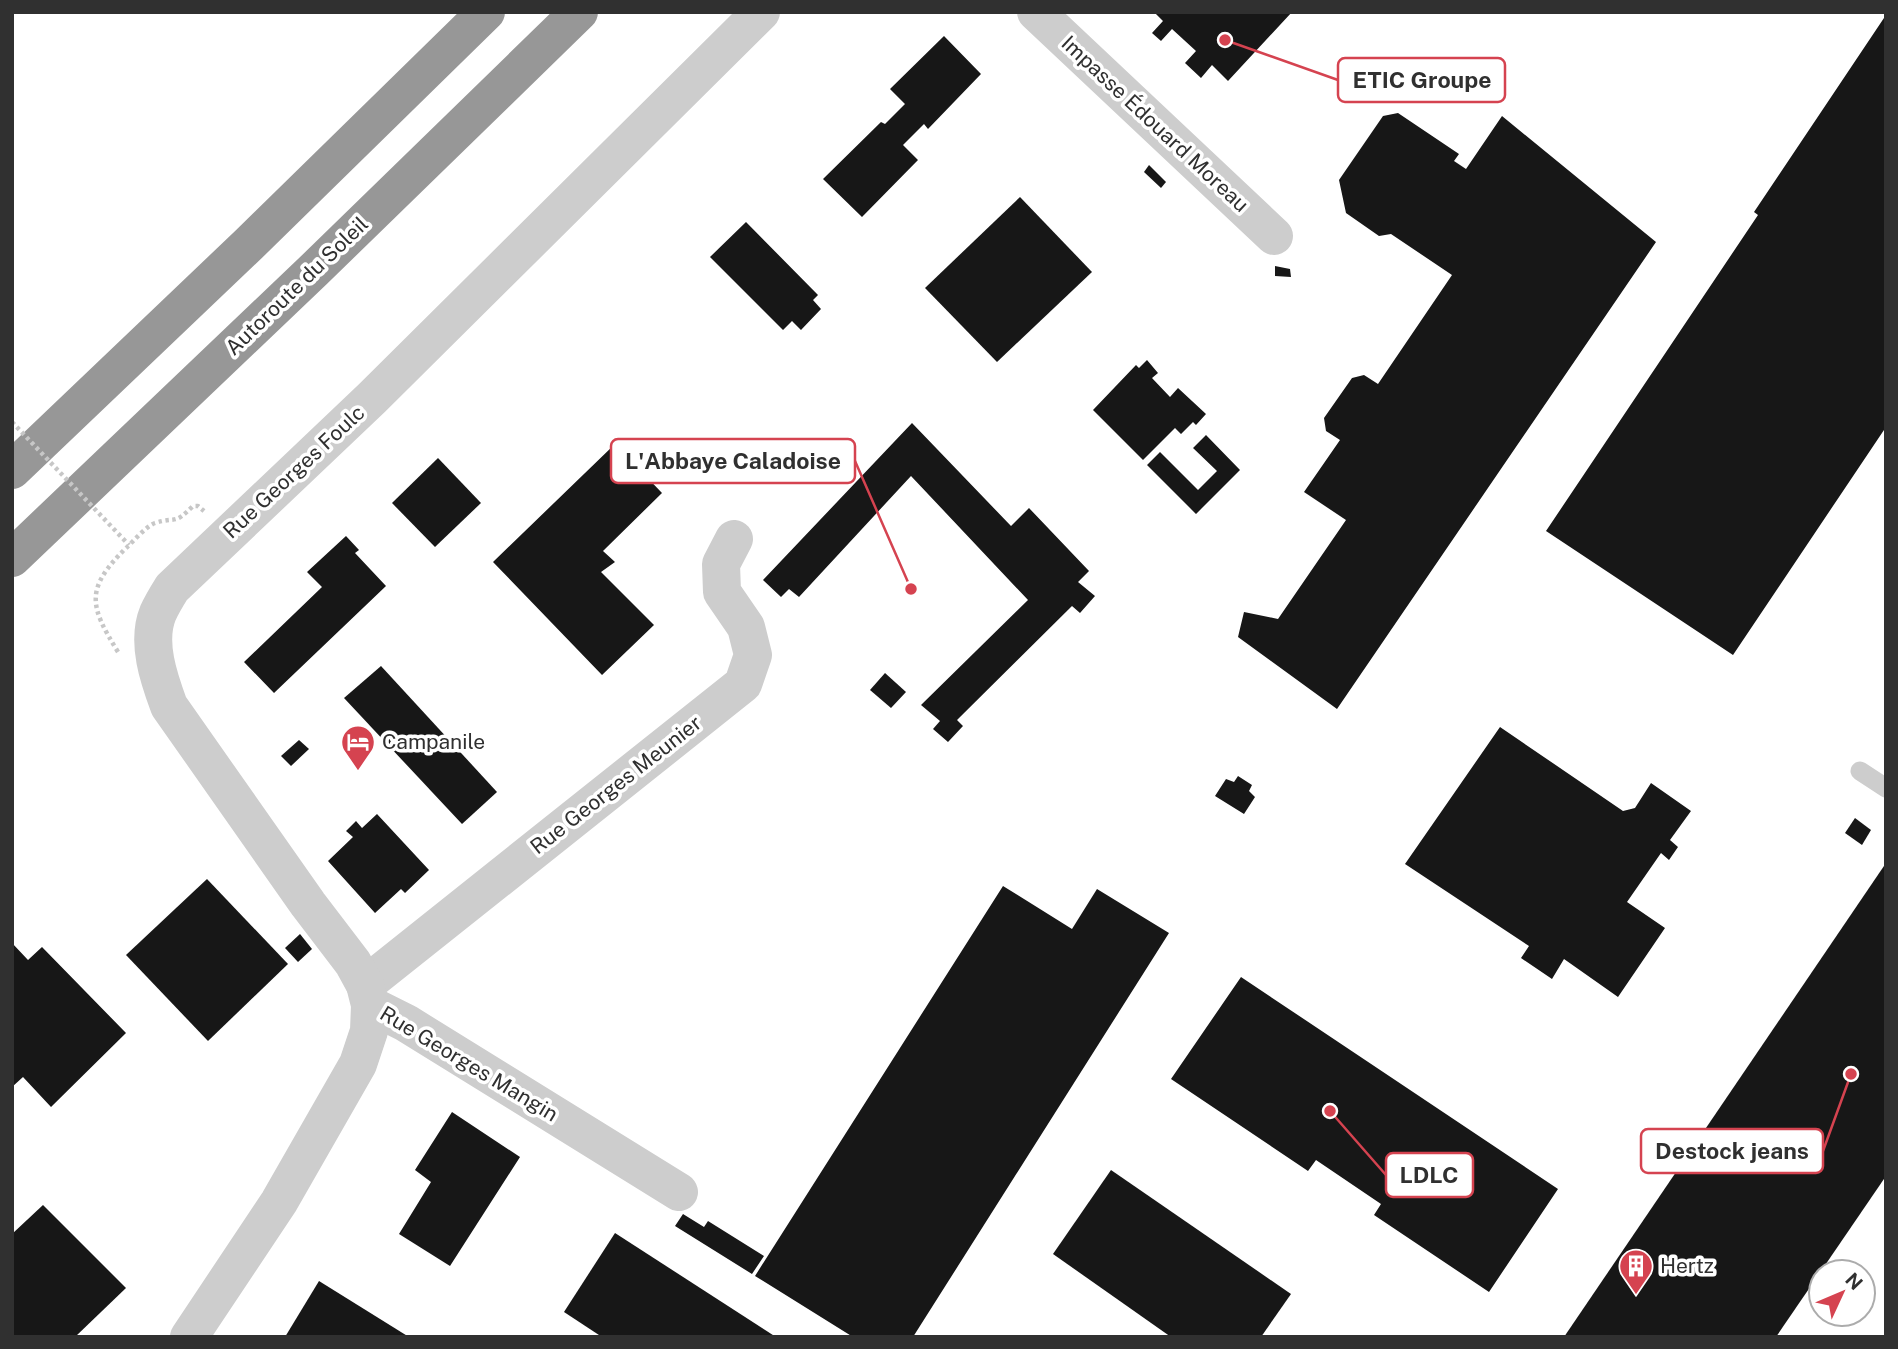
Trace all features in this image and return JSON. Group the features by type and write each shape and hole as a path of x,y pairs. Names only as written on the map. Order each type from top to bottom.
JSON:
{"highway":[{"path":"12,470 249,244 486,12"},
{"name":"Autoroute du Soleil","path":"12,558 304,280 579,12"}],"street":[{"name":"Rue Georges Foulc","path":"368,995 353,963 308,904 169,706 157,673 154,642 157,615 172,588 372,398 761,12"},
{"name":"Impasse Édouard Moreau","path":"1036,12 1274,236"},
{"name":"Rue Georges Meunier","path":"368,995 743,684 753,655 746,626 722,593 721,564 734,539"},
{"name":"Rue Georges Mangin","path":"368,995 405,1023 679,1192"},
{"name":"Rue Georges Mangin","path":"189,1337 279,1202 358,1064 369,1031 368,995"}],"lane":[{"path":"1860,771 1886,788"}],"path":[{"path":"12,422 129,545"},
{"path":"157,673 127,665 94,607 96,591 105,569 153,524 178,520 193,506 198,506 227,535"}],"building":[{"path":"1154,12 1292,12 1228,81 1212,65 1201,78 1185,63 1196,51 1172,29 1161,41 1152,33 1163,21"},
{"path":"1886,15 1886,427 1733,655 1546,531 1758,215 1754,212"},
{"path":"944,36 981,74 928,129 924,124 903,145 918,160 862,217 823,179 881,122 885,124 905,104 890,89"},
{"path":"1398,113 1459,154 1454,161 1466,169 1502,116 1656,242 1337,709 1238,637 1244,612 1278,619 1346,520 1304,492 1340,440 1326,431 1324,418 1352,378 1364,375 1378,384 1452,275 1391,234 1379,236 1346,213 1339,180 1383,116"},
{"path":"1149,165 1166,182 1161,188 1144,172"},
{"path":"1020,197 1092,272 997,362 925,288"},
{"path":"746,222 818,295 813,300 821,309 801,330 792,321 783,330 710,257"},
{"path":"1275,266 1290,269 1291,277 1275,276"},
{"path":"1147,360 1158,373 1152,378 1170,397 1178,388 1206,414 1196,425 1193,422 1181,434 1175,428 1143,460 1093,410 1136,365 1139,368"},
{"path":"912,423 1011,526 1029,508 1089,571 1078,582 1095,596 1080,613 1072,606 957,720 963,726 948,742 933,729 940,721 921,705 1028,600 911,476 799,597 789,589 781,597 763,580"},
{"path":"1206,435 1240,470 1196,514 1147,465 1160,452 1198,490 1217,471 1193,448"},
{"path":"615,444 662,493 603,551 615,562 601,572 654,625 602,675 493,562"},
{"path":"438,458 481,503 435,547 392,503"},
{"path":"346,536 359,550 355,553 386,586 274,693 244,662 322,587 307,572"},
{"path":"381,666 497,792 462,824 344,698"},
{"path":"885,673 906,692 891,708 870,690"},
{"path":"1500,727 1623,811 1635,808 1651,783 1691,811 1670,840 1678,847 1669,860 1661,853 1627,902 1665,928 1618,997 1564,959 1552,979 1521,958 1529,946 1405,864"},
{"path":"299,740 309,749 291,766 281,756"},
{"path":"1238,776 1252,785 1249,791 1255,797 1244,814 1215,796 1226,779 1234,782"},
{"path":"377,814 429,870 405,893 401,889 375,913 328,861 353,837 346,831 356,821 362,828"},
{"path":"1855,818 1871,830 1862,845 1845,833"},
{"path":"1886,863 1886,1176 1830,1258 1807,1258 1807,1292 1776,1337 1564,1337"},
{"path":"207,879 288,964 208,1041 126,955"},
{"path":"1003,886 1072,929 1097,889 1169,933 913,1337 853,1337 755,1276"},
{"path":"300,934 312,949 298,962 285,948"},
{"path":"12,943 28,960 42,947 126,1033 51,1107 23,1077 12,1087"},
{"path":"1241,977 1558,1189 1489,1292 1374,1215 1381,1204 1316,1160 1308,1171 1171,1079"},
{"path":"452,1112 520,1157 450,1266 399,1234 431,1182 415,1170"},
{"path":"1111,1170 1291,1294 1261,1337 1171,1337 1053,1254"},
{"path":"43,1205 126,1288 75,1337 12,1337 12,1234"},
{"path":"683,1214 704,1227 708,1221 764,1256 752,1274 675,1226"},
{"path":"615,1233 776,1337 602,1337 564,1312"},
{"path":"319,1281 409,1337 285,1337"}],"place":[{"name":"ETIC Groupe","path":"1225,40"},
{"name":"L'Abbaye Caladoise","path":"911,589"},
{"name":"Campanile","path":"358,772"},
{"name":"Destock jeans","path":"1851,1074"},
{"name":"LDLC","path":"1330,1111"},
{"name":"Hertz","path":"1636,1296"}]}
